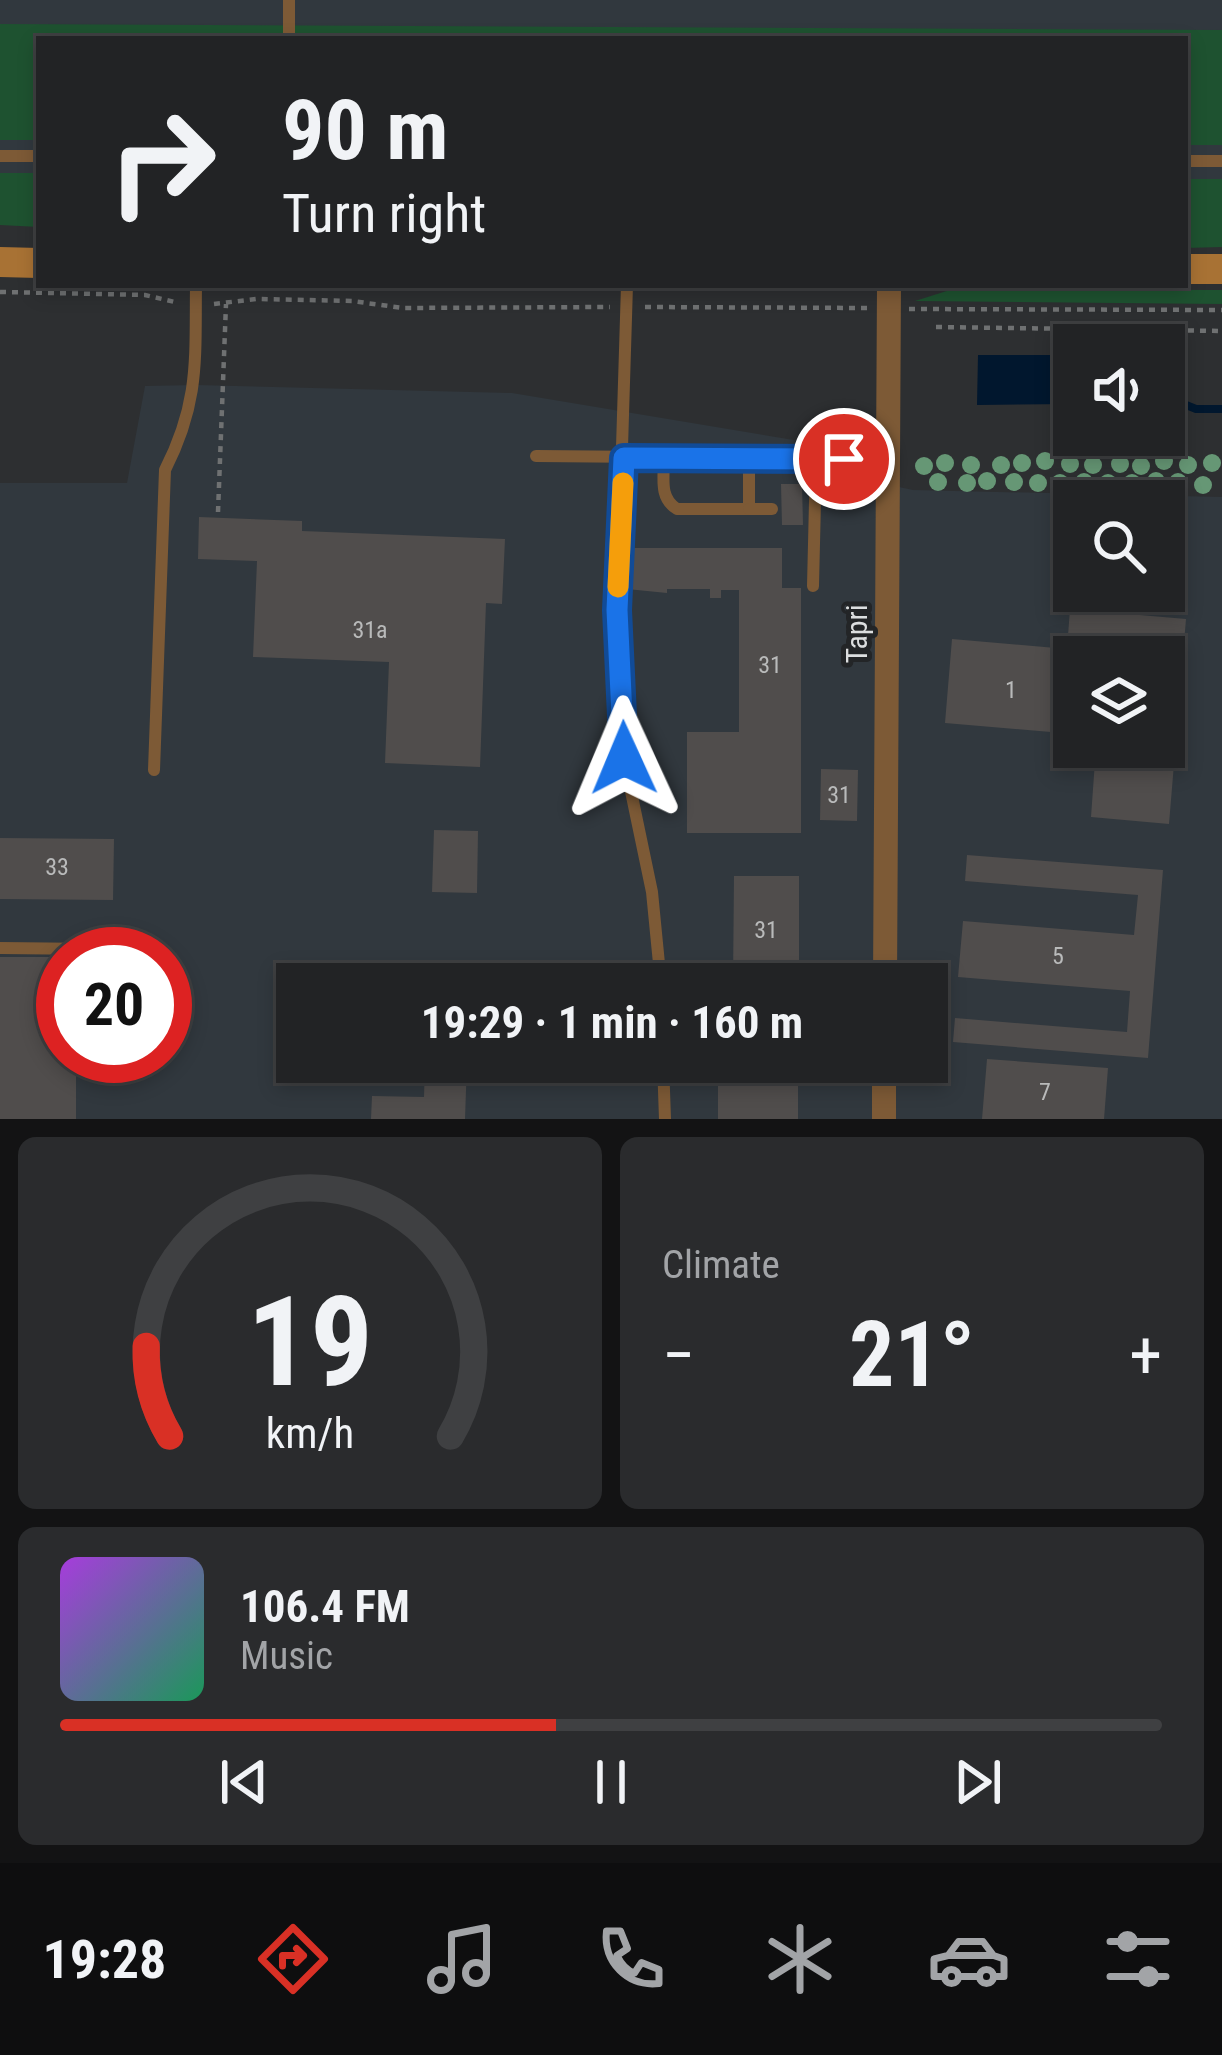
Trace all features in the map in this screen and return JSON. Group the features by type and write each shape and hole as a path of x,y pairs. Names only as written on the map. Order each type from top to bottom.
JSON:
{"main road":[{"path":"0,262 36,263"},
{"path":"1188,269 1222,269"}],"street":[{"name":"Tapri","path":"885,963 889,288"},
{"path":"884,1083 884,1119"}],"lane":[{"path":"289,0 289,36"},
{"path":"0,156 36,156"},
{"path":"1188,161 1222,161"},
{"path":"154,770 165,470 184,433 196,385 196,288"},
{"path":"627,288 617,610 624,758 652,892 659,963"},
{"path":"536,456 888,459"},
{"path":"749,458 749,509"},
{"path":"664,459 663,492 677,509 772,509"},
{"path":"813,586 816,459"},
{"path":"0,947 36,948"},
{"path":"664,1083 665,1119"}],"path":[{"path":"218,512 226,304"},
{"path":"936,328 1222,331"}],"shaded area":[{"path":"0,0 1222,0 1222,179 1188,179 1188,36 36,36 36,173 0,173"},
{"path":"145,386 512,393 818,444 862,479 913,490 1053,493 1053,612 1185,612 1185,496 1222,497 1222,1119 0,1119 0,483 127,483"}],"green space":[{"path":"0,24 1222,30 1222,145 1188,145 1188,36 36,36 36,140 0,140"},
{"path":"0,173 36,173 36,227 0,225"},
{"path":"1188,179 1222,179 1222,247 1188,248"},
{"path":"953,289 1222,290 1222,304 915,301"}],"water":[{"path":"978,355 1053,355 1053,404 977,405"}],"building":[{"path":"781,484 802,484 803,525 782,525"},
{"path":"199,517 302,521 302,531 505,539 502,604 486,603 480,767 385,763 389,662 253,657 257,561 198,559"},
{"path":"627,548 782,548 782,588 801,588 801,833 687,833 687,732 739,732 739,590 721,590 721,598 710,598 710,589 667,589 667,593 627,589"},
{"path":"1070,612 1186,619 1185,636 1068,636"},
{"path":"952,639 1053,648 1053,732 945,723"},
{"path":"1094,768 1174,768 1169,824 1091,817"},
{"path":"821,769 858,770 857,821 820,820"},
{"path":"434,830 478,831 477,893 432,892"},
{"path":"0,838 114,839 113,900 0,899"},
{"path":"967,855 1163,870 1148,1058 953,1042 955,1018 1127,1032 1130,991 958,977 963,921 1134,935 1138,895 965,881"},
{"path":"734,876 799,876 799,963 733,963"},
{"path":"0,957 36,957 36,1083 76,1083 76,1119 0,1119"},
{"path":"987,1059 1108,1068 1104,1119 982,1119"},
{"path":"424,1083 466,1083 465,1119 371,1119 372,1096 424,1097"},
{"path":"718,1083 798,1083 798,1119 718,1119"}],"waterway":[{"path":"1185,405 1222,409"}],"slow traffic":[{"path":"618,587 623,483"}],"route":[{"path":"624,758 617,610 624,458 844,459"}]}
